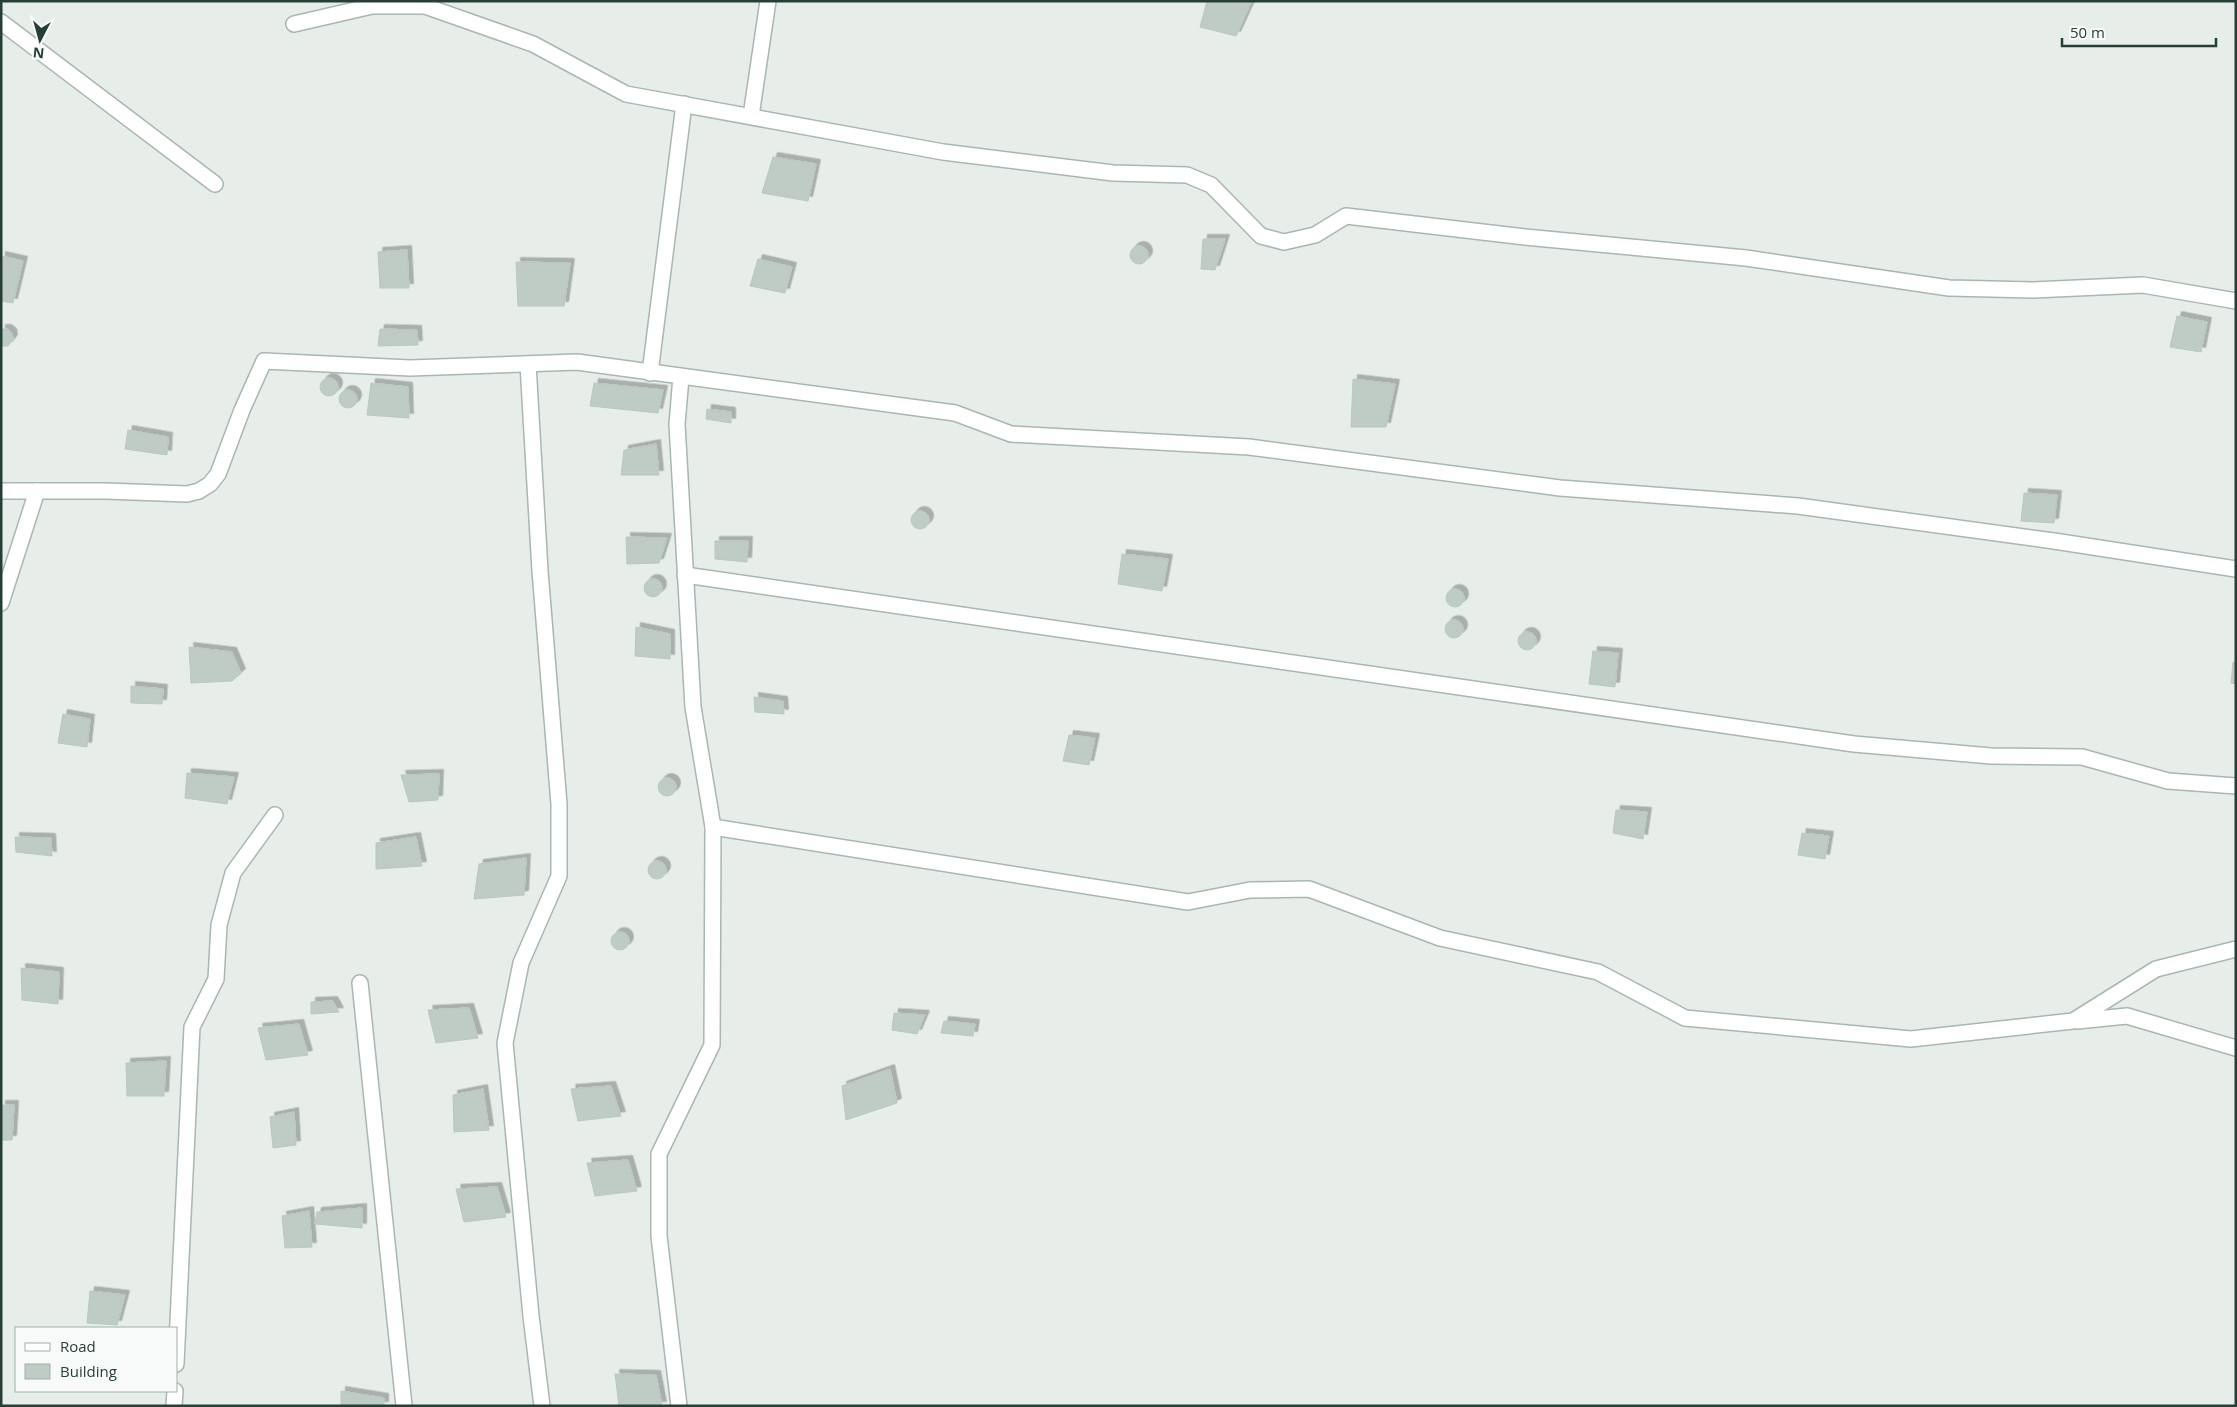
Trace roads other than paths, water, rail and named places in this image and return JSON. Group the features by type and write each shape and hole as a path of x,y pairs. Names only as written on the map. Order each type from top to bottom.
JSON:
{"street":[{"path":"751,116 768,1"},
{"path":"294,24 372,6 425,6 533,44 626,94 943,152 1113,173 1187,175 1211,185 1261,236 1284,242 1315,235 1346,216 1746,258 1949,288 2033,290 2143,285 2236,301"},
{"path":"1,22 215,184"},
{"path":"650,373 684,104"},
{"path":"1,491 106,491 187,494 200,491 210,484 218,474 242,410 264,361 410,368 577,362 955,413 1011,434 1249,447 1560,488 1798,506 2054,541 2236,570"},
{"path":"528,364 540,571 559,804 559,876 521,963 505,1042 530,1316 542,1406"},
{"path":"679,1406 659,1236 659,1154 712,1045 713,826 693,708 677,424 681,377"},
{"path":"1,603 37,491"},
{"path":"685,575 1854,744 1991,756 2082,757 2168,781 2236,786"},
{"path":"178,1327 192,1027 216,979 219,925 233,873 275,815"},
{"path":"713,826 1188,902 1250,890 1310,889 1440,938 1598,972 1685,1018 1911,1039 2127,1016 2236,1048"},
{"path":"2073,1021 2156,969 2236,949"},
{"path":"360,983 404,1406"},
{"path":"174,1406 175,1392"}]}
